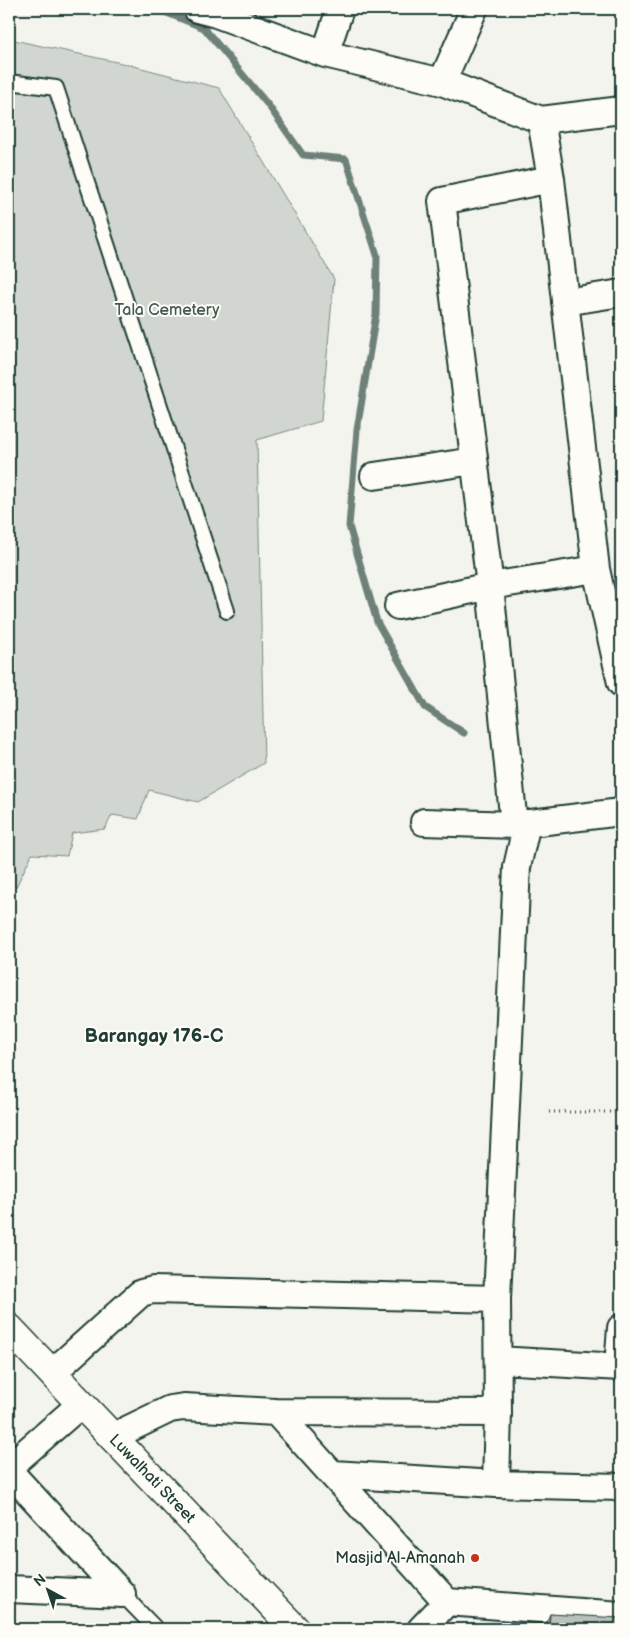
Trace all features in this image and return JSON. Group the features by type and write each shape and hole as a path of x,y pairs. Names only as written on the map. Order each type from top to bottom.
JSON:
{"street":[{"path":"325,54 340,9"},
{"path":"442,82 474,9"},
{"path":"210,11 325,54 442,82 541,120 621,110"},
{"path":"541,120 550,179 596,569 621,684"},
{"path":"496,1484 498,1413 497,1299 517,867 521,824 442,202 550,179"},
{"path":"565,302 621,293"},
{"path":"374,476 474,461"},
{"path":"398,606 490,586 596,569"},
{"path":"424,822 521,824 621,812"},
{"path":"52,1373 141,1293 153,1290 497,1299"},
{"path":"498,1360 620,1366 621,1328"},
{"name":"Luwalhati Street","path":"14,1339 52,1373 295,1629"},
{"path":"9,1466 81,1404"},
{"path":"112,1437 170,1409 184,1407 276,1412 498,1413"},
{"path":"276,1412 447,1602 621,1615"},
{"path":"9,1471 122,1594"},
{"path":"332,1474 496,1484 621,1487"},
{"path":"9,1589 122,1594"},
{"path":"421,1629 447,1602"}],"lane":[{"path":"9,82 56,88 227,611"},
{"path":"122,1594 156,1629"}],"path":[{"path":"549,1112 621,1112"}],"green space":[{"name":"Tala Cemetery","path":"9,39 126,64 219,88 334,279 321,421 257,440 264,763 198,802 149,790 138,819 112,815 105,829 72,833 67,856 32,854 16,887 9,885"}],"building":[{"path":"550,1614 621,1618 621,1629 549,1629"}],"waterway":[{"path":"157,9 204,28 268,105 303,155 346,159 377,255 376,314 357,430 349,526 377,622 425,707 464,733"}],"place":[{"name":"Masjid Al-Amanah","path":"475,1558"}],"district":[{"name":"Barangay 176-C","path":"154,1036"}]}
